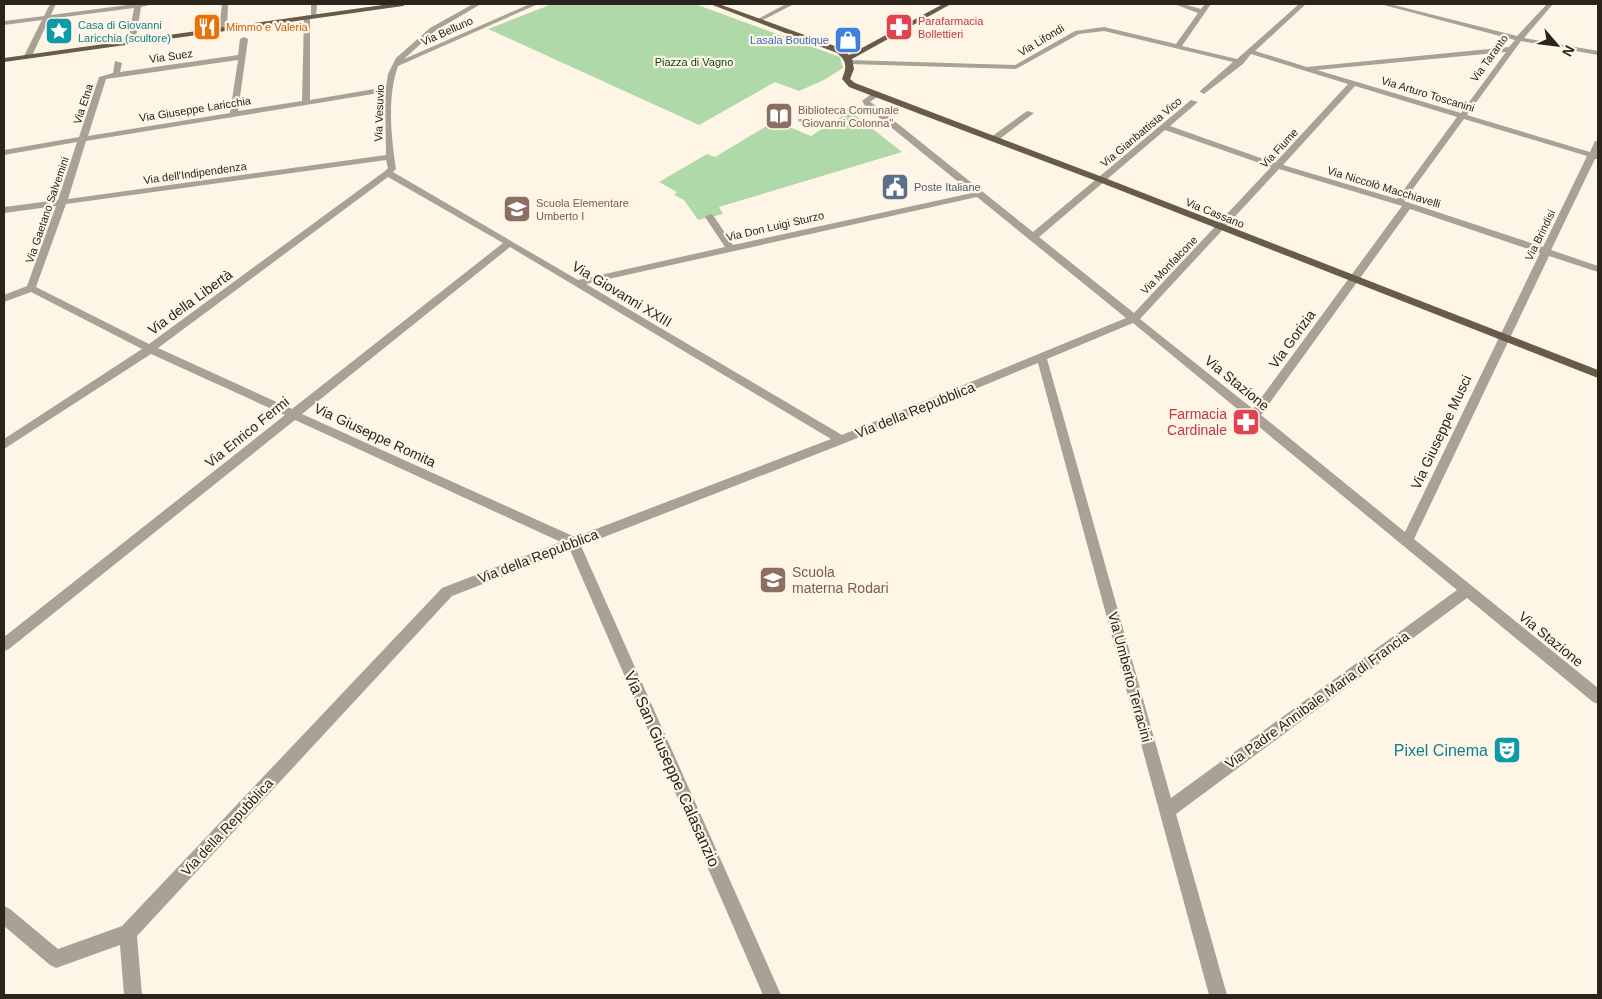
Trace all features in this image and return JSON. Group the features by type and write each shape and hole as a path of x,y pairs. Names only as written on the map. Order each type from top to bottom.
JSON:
{"main road":[{"path":"4,60 403,4"},
{"path":"713,4 840,50 849,60 948,4"},
{"name":"Via Cassano","path":"849,60 846,79 848,82 876,94 1102,180 1598,374"}],"street":[{"path":"28,56 54,4"},
{"path":"4,23 150,4"},
{"path":"223,29 225,4"},
{"path":"306,102 311,16 314,4"},
{"name":"Via Vesuvio","path":"388,173 392,169 390,157 389,89 395,65 425,33 478,4"},
{"name":"Via Belluno","path":"395,65 535,4"},
{"path":"759,20 791,4"},
{"path":"1177,4 1202,12"},
{"path":"1178,47 1208,4"},
{"path":"1204,92 1252,52 1303,4"},
{"path":"1383,4 1518,39 1598,53"},
{"path":"1413,12 1421,4"},
{"name":"Via Taranto","path":"1354,280 1462,116 1518,39 1550,4"},
{"path":"132,42 138,5"},
{"name":"Via Lifondi","path":"849,60 1016,68 1077,32 1104,29 1240,62"},
{"path":"234,114 244,38"},
{"path":"1304,68 1512,48"},
{"name":"Via Arturo Toscanini","path":"1252,52 1595,156"},
{"name":"Via Suez","path":"104,77 242,56"},
{"path":"116,75 118,63"},
{"name":"Via Etna","path":"83,139 104,77"},
{"name":"Via Fiume","path":"1221,227 1353,83"},
{"name":"Via Giuseppe Laricchia","path":"4,152 389,89"},
{"name":"Via Stazione","path":"876,94 866,101 869,105 1598,697"},
{"name":"Via Gianbattista Vico","path":"1032,238 1194,102"},
{"path":"994,139 1030,113"},
{"name":"Via Niccolò Macchiavelli","path":"1164,127 1277,166 1403,203 1598,269"},
{"name":"Via Gaetano Salvemini","path":"31,288 83,139"},
{"name":"Via Brindisi","path":"1503,336 1595,156 1598,143"},
{"name":"Via dell'Indipendenza","path":"4,210 390,157"},
{"name":"Via Giovanni XXIII","path":"388,173 578,283 841,440"},
{"name":"Via della Libertà","path":"4,444 150,348 388,173"},
{"name":"Via Don Luigi Sturzo","path":"578,283 978,194"},
{"path":"710,217 731,249"},
{"name":"Via Monfalcone","path":"1134,319 1221,227"},
{"name":"Via Enrico Fermi","path":"4,645 509,243"},
{"name":"Via Gorizia","path":"1254,416 1354,280"},
{"path":"4,299 31,288"},
{"name":"Via Giuseppe Romita","path":"31,288 150,348 573,542"},
{"name":"Via della Repubblica","path":"4,915 56,959 128,933 447,592 841,440 1042,359 1134,319"},
{"name":"Via Giuseppe Musci","path":"1407,540 1503,336"},
{"name":"Via Umberto Terracini","path":"1042,359 1218,995"},
{"name":"Via San Giuseppe Calasanzio","path":"573,542 772,995"},
{"name":"Via Padre Annibale Maria di Francia","path":"1167,811 1468,590"},
{"path":"128,933 133,995"}],"green space":[{"name":"Piazza di Vagno","path":"552,4 695,4 840,57 843,68 824,80 799,91 775,82 699,125 488,29"},
{"path":"850,111 902,152 719,207 723,214 698,220 684,200 674,195 677,192 659,182 707,154 715,157 775,121 811,136"}],"place":[{"name":"Mimmo e Valeria","path":"207,27"},
{"name":"Parafarmacia Bollettieri","path":"899,27"},
{"name":"Casa di Giovanni Laricchia (scultore)","path":"59,31"},
{"name":"Lasala Boutique","path":"848,40"},
{"name":"Biblioteca Comunale \"Giovanni Colonna\"","path":"779,116"},
{"name":"Poste Italiane","path":"895,187"},
{"name":"Scuola Elementare Umberto I","path":"517,209"},
{"name":"Farmacia Cardinale","path":"1246,422"},
{"name":"Scuola materna Rodari","path":"773,580"},
{"name":"Pixel Cinema","path":"1507,750"}]}
